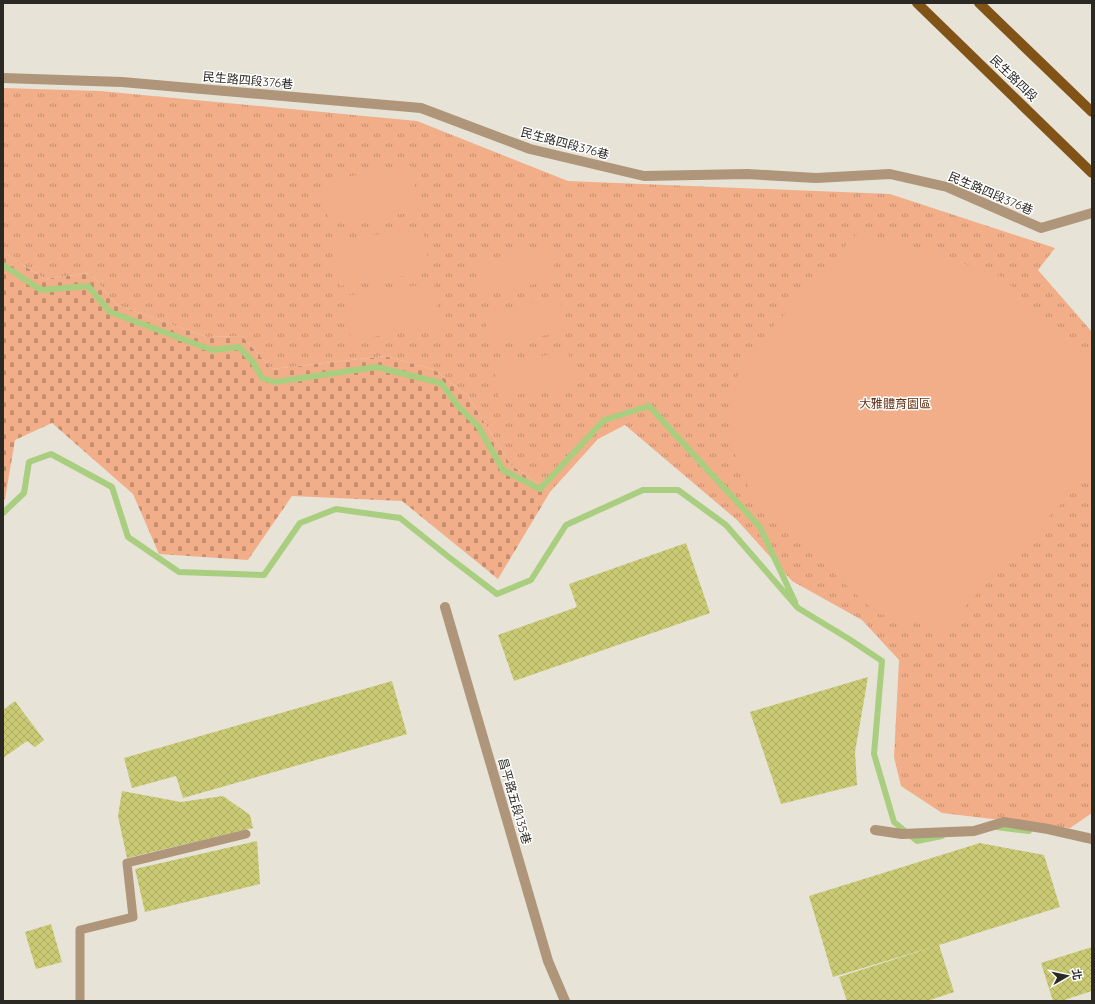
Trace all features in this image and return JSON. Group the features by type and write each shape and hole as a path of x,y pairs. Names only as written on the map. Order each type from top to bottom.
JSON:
{"main road":[{"path":"979,3 1092,112"},
{"name":"民生路四段","path":"923,5 1092,173"}],"street":[{"name":"民生路四段376巷","path":"3,78 122,82 421,108 530,149 644,176 746,174 816,178 890,174 947,187 1041,228 1092,213"},
{"name":"昌平路五段135巷","path":"445,607 548,961 565,1001"},
{"path":"875,830 902,834 974,831 1004,822 1048,829 1092,839"}],"lane":[{"path":"80,1001 80,930 133,917 127,863 246,834"}],"green space":[{"name":"大雅體育園區","path":"3,88 100,91 417,121 568,181 890,194 1055,248 1038,270 1092,332 1092,813 1070,828 942,813 901,786 894,757 899,660 862,620 792,581 737,520 625,425 598,439 550,492 511,465 468,396 435,370 385,356 272,369 242,336 207,337 117,305 90,273 45,279 3,252"},
{"path":"412,166 419,211 330,225 322,181"},
{"path":"423,228 430,272 340,286 333,241"},
{"path":"859,231 988,271 1002,277 1092,366 1092,471 943,630 876,613 753,497 738,466 730,431 735,381 752,350"},
{"path":"551,247 557,280 481,294 475,261"},
{"path":"3,252 45,279 90,273 117,305 207,337 242,336 272,369 385,356 435,370 468,396 511,465 550,492 498,579 402,501 292,496 248,560 159,554 133,494 52,423 15,440 5,499 3,500"},
{"path":"434,283 441,327 351,340 344,296"},
{"path":"559,299 565,332 489,345 484,312"},
{"path":"568,351 574,384 499,398 493,365"}],"building":[{"path":"686,543 710,613 514,681 498,635 577,607 569,584"},
{"path":"868,677 855,752 857,785 781,804 750,712"},
{"path":"392,681 407,734 183,798 176,776 132,788 124,758"},
{"path":"15,701 44,740 35,747 27,741 3,758 3,710"},
{"path":"122,791 181,802 223,796 250,815 253,828 127,858 118,816"},
{"path":"257,841 260,884 145,912 135,869"},
{"path":"980,843 1044,855 1060,907 939,945 954,992 927,1001 847,1001 839,977 936,946 833,977 809,896"},
{"path":"51,924 62,962 36,969 25,932"},
{"path":"1092,947 1092,991 1061,1001 1053,1001 1041,963"}],"waterway":[{"path":"3,265 41,290 88,286 110,312 212,350 239,347 253,362 262,378 275,382 376,367 441,383 458,406 478,426 503,470 540,489 604,420 649,406 760,527 795,602"},
{"path":"3,513 24,493 29,462 51,454 112,487 128,537 179,572 264,575 300,523 336,509 400,518 497,594 531,580 566,525 643,490 678,490 726,525 798,608 882,661 874,754 894,822 917,841 942,836"},
{"path":"996,827 1029,831"}]}
